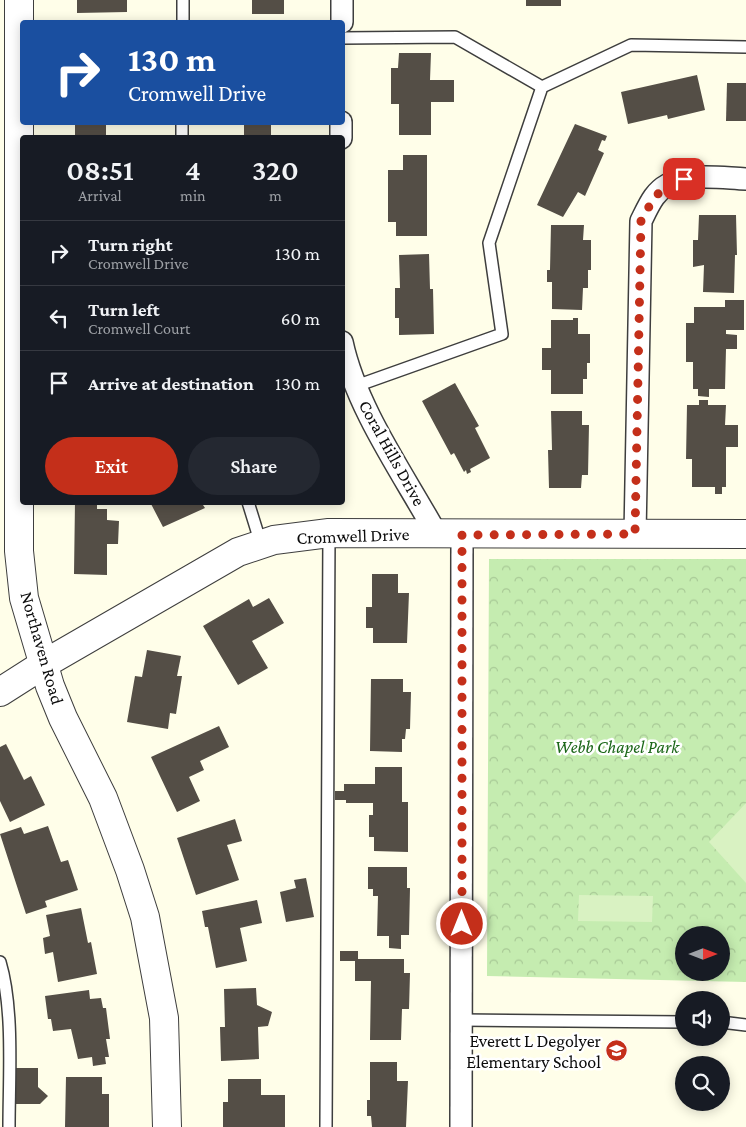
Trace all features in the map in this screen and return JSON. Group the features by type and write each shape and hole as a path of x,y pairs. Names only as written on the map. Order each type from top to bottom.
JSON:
{"street":[{"name":"Northaven Road","path":"18,0 19,551 24,598 63,718 103,798 145,917 164,1018 167,1127"},
{"path":"342,0 342,20"},
{"path":"635,534 641,221 655,195 673,181 694,177 746,179"},
{"name":"Coral Hills Drive","path":"345,354 348,367 363,403 450,535"},
{"name":"Cromwell Drive","path":"0,692 44,664 238,552 274,540 329,533 450,535 746,534"},
{"path":"450,535 462,1020 461,1127"}],"lane":[{"path":"182,20 183,0"},
{"path":"345,38 455,37 542,87"},
{"path":"356,386 502,334 489,243 542,87 632,45 746,47"},
{"path":"249,505 261,544"},
{"path":"326,1127 329,533"},
{"path":"0,962 5,978 10,1060 9,1127"},
{"path":"462,1020 675,1022"},
{"path":"730,1023 746,1025"}],"green space":[{"name":"Webb Chapel Park","path":"489,559 746,559 746,982 703,981 730,981 730,926 675,926 675,980 487,976"},
{"path":"746,803 746,883 709,842"},
{"path":"579,895 653,896 652,922 578,921"}],"building":[{"path":"77,0 127,0 127,12 77,13"},
{"path":"252,0 284,0 284,14 252,14"},
{"path":"526,0 561,0 561,6 526,6"},
{"path":"399,53 431,53 430,80 454,80 454,102 431,102 431,135 399,135 399,104 391,104 391,68 398,68"},
{"path":"697,75 705,110 668,119 667,115 628,124 621,92"},
{"path":"727,83 746,83 746,121 726,121"},
{"path":"575,124 607,136 605,141 602,140 598,150 604,153 585,196 578,192 563,217 537,205"},
{"path":"75,125 106,125 106,135 75,135"},
{"path":"244,125 271,125 271,135 244,135"},
{"path":"403,155 427,155 427,236 396,236 396,222 388,222 388,170 403,170"},
{"path":"699,215 736,215 737,255 735,255 734,293 703,292 704,265 693,267 693,240 698,240"},
{"path":"551,225 584,225 583,240 591,240 591,270 588,270 588,288 583,288 582,310 552,309 552,282 547,282 547,270 550,270"},
{"path":"429,254 430,289 433,289 434,334 399,335 399,318 395,318 395,288 400,288 399,255"},
{"path":"725,300 744,300 744,330 726,330 726,334 737,335 737,349 726,349 725,389 709,389 709,397 698,396 698,389 693,389 693,362 686,362 686,323 694,323 694,307 725,307"},
{"path":"573,318 578,318 578,334 590,334 590,363 587,363 587,379 583,379 583,394 551,394 551,370 542,370 542,348 551,348 551,320 573,320"},
{"path":"455,383 479,426 475,428 490,458 470,469 471,472 467,474 454,453 451,455 422,401"},
{"path":"699,400 708,400 708,405 726,405 725,425 738,425 738,447 726,447 726,487 722,487 722,494 715,494 715,487 692,487 692,459 686,459 687,405 699,405"},
{"path":"551,411 582,411 582,425 589,425 588,475 582,475 581,488 549,488 548,450 552,450"},
{"path":"75,505 97,505 97,509 107,509 107,520 119,521 118,544 107,544 107,575 74,574"},
{"path":"152,505 203,505 205,508 163,527"},
{"path":"372,574 398,574 398,593 409,593 407,643 373,643 373,628 366,628 366,607 372,607"},
{"path":"269,598 284,623 252,641 268,668 238,685 203,626 249,599 253,607"},
{"path":"147,650 181,656 177,676 182,676 176,714 170,713 168,729 127,722 135,676 142,677"},
{"path":"371,679 403,679 403,692 411,692 410,729 406,729 405,739 402,739 402,752 370,751"},
{"path":"219,726 229,747 200,761 204,770 189,777 200,801 177,812 151,757"},
{"path":"6,744 24,780 31,776 45,805 10,822 0,801 0,747"},
{"path":"375,767 402,767 402,802 408,802 408,852 374,851 374,837 369,837 369,815 373,815 373,803 346,803 346,800 335,800 335,791 344,791 344,784 375,784"},
{"path":"235,819 242,841 227,845 239,880 196,895 177,838"},
{"path":"48,826 61,862 68,860 78,890 45,901 47,907 26,914 0,834 21,827 24,834"},
{"path":"368,867 407,867 407,888 410,888 409,935 401,935 401,949 389,948 389,936 377,936 378,896 373,896 373,889 368,889"},
{"path":"306,878 314,917 286,922 280,892 296,888 294,880"},
{"path":"257,900 262,923 240,928 247,961 216,968 208,927 205,927 202,911"},
{"path":"81,908 88,943 91,942 97,974 58,982 53,952 45,954 43,938 50,936 46,915"},
{"path":"340,951 358,951 358,959 404,959 404,973 410,973 409,1009 402,1009 401,1040 370,1040 371,981 355,981 355,961 340,961"},
{"path":"256,988 257,1005 272,1012 268,1026 258,1027 259,1059 221,1061 220,1027 225,1027 224,989"},
{"path":"89,990 90,999 101,998 103,1008 106,1008 110,1039 106,1039 109,1057 105,1057 106,1064 93,1066 92,1057 78,1059 71,1029 53,1031 51,1019 48,1019 45,996"},
{"path":"370,1062 397,1062 397,1081 408,1081 406,1127 372,1127 371,1116 367,1116 367,1100 370,1100"},
{"path":"16,1068 38,1068 38,1087 48,1096 40,1104 16,1104"},
{"path":"66,1077 102,1077 102,1094 109,1094 109,1127 65,1127"},
{"path":"228,1079 261,1079 261,1095 285,1095 285,1127 223,1127 223,1102 228,1102"}],"place":[{"name":"Everett L Degolyer Elementary School","path":"617,1051"}],"route":[{"path":"462,924 462,535 635,534 641,221 655,195 673,181 684,179"}]}
